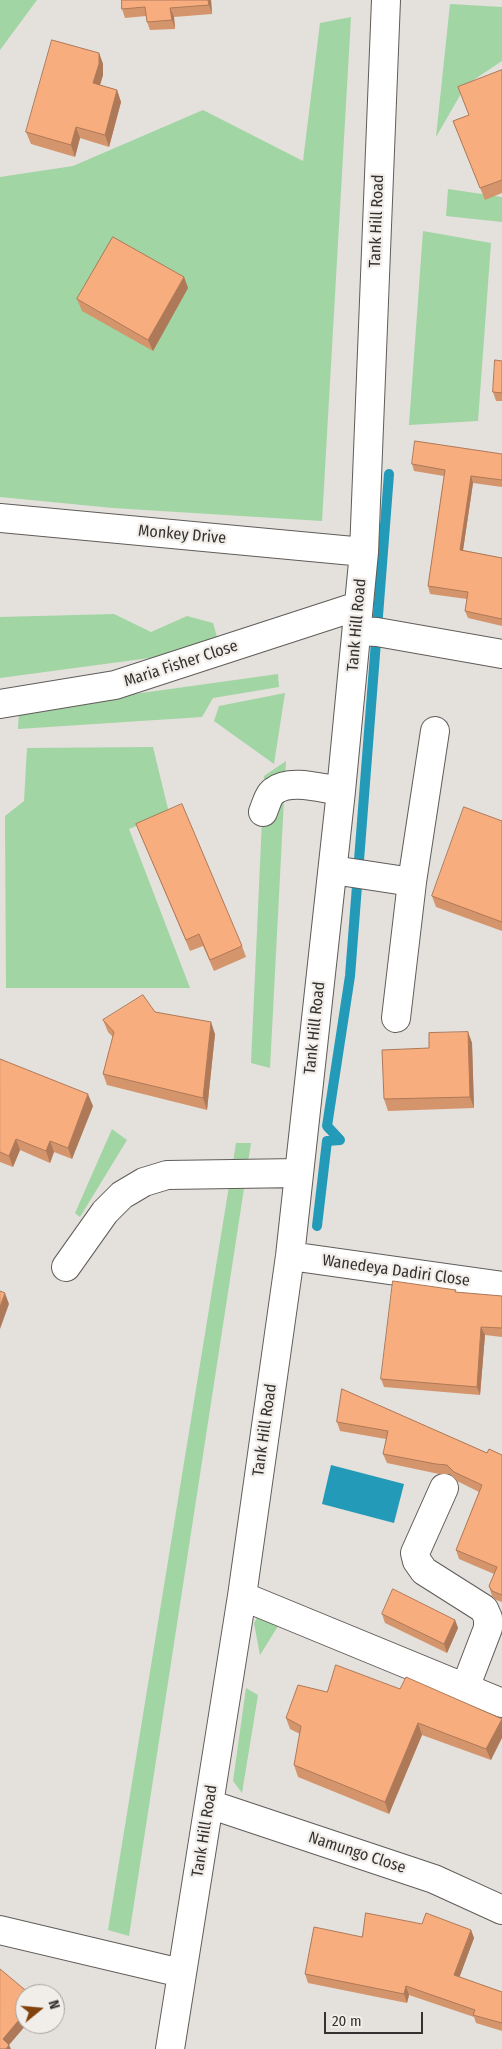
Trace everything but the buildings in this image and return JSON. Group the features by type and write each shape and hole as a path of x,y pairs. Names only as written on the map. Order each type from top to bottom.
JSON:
{"street":[{"name":"Tank Hill Road","path":"170,2049 242,1596 290,1256 341,791 364,552 386,0"},
{"name":"Monkey Drive","path":"0,518 364,552"},
{"path":"357,618 377,632 502,654"},
{"name":"Maria Fisher Close","path":"0,704 115,686 357,618"},
{"path":"396,1018 412,882 435,731"},
{"path":"263,812 274,790 283,787 294,785 341,791"},
{"path":"332,870 412,882"},
{"path":"66,1267 105,1212 122,1195 144,1182 168,1175 299,1173"},
{"name":"Wanedeya Dadiri Close","path":"290,1256 502,1286"},
{"path":"444,1488 415,1553 417,1561 424,1570 484,1609 488,1618 488,1628 465,1688"},
{"path":"242,1596 502,1703"},
{"name":"Namungo Close","path":"209,1804 434,1879 502,1910"},
{"path":"0,1930 181,1973"}],"green space":[{"path":"0,0 37,0 0,50"},
{"path":"450,4 502,7 502,61 466,85 436,137"},
{"path":"351,17 322,521 113,508 0,497 0,177 73,166 203,110 303,161 320,23"},
{"path":"448,189 502,197 502,222 446,216"},
{"path":"423,231 491,243 478,421 409,425"},
{"path":"114,614 151,632 187,616 213,623 219,644 172,655 0,678 0,617"},
{"path":"278,674 279,687 213,698 202,717 18,729 19,710"},
{"path":"285,693 274,764 214,721 219,706"},
{"path":"153,747 169,813 129,829 190,988 6,988 5,816 24,801 27,748"},
{"path":"286,761 270,1068 251,1063 264,776"},
{"path":"112,1129 127,1140 80,1217 75,1213"},
{"path":"236,1143 251,1143 129,1936 108,1930"},
{"path":"262,1608 283,1618 260,1655 254,1623"},
{"path":"246,1688 258,1695 242,1793 233,1781"}],"water":[{"path":"331,1465 404,1484 394,1523 322,1504"}],"waterway":[{"path":"317,1226 327,1141 340,1140 327,1126 350,976 389,474"}]}
